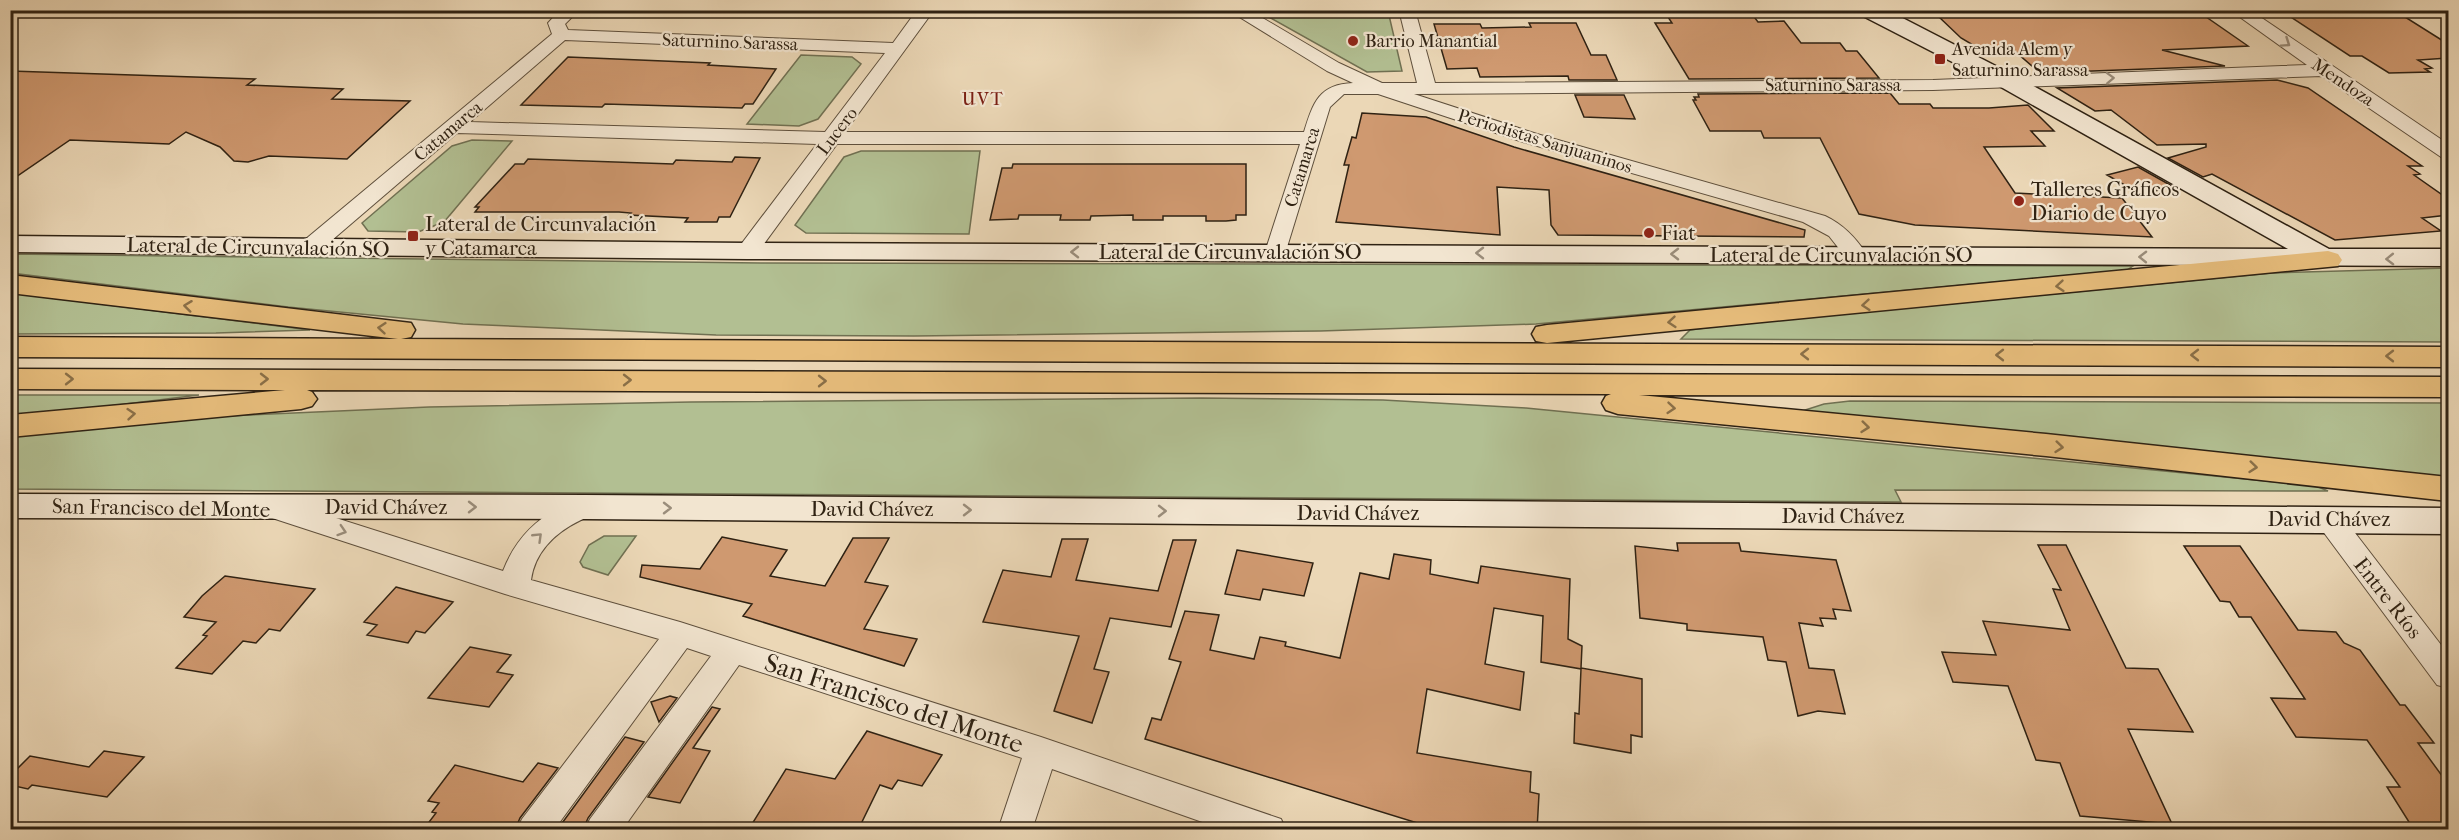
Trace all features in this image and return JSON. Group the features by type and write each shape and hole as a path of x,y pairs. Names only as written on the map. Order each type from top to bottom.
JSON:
{"highway":[{"path":"1279,351 1514,337 2328,260"},
{"path":"10,284 459,336 692,350"},
{"path":"10,347 2448,357"},
{"path":"10,379 2448,387"},
{"path":"10,426 233,404 580,380"},
{"path":"1320,383 1641,405 2448,489"}],"street":[{"path":"561,35 556,23 571,10"},
{"name":"Lucero","path":"747,251 926,10"},
{"name":"Periodistas Sanjuaninos","path":"1236,10 1333,67 1380,89 1505,131 1824,223 1844,236 1856,255"},
{"path":"1407,10 1428,89"},
{"path":"1869,10 2009,82 2328,260"},
{"name":"Mendoza","path":"2238,10 2448,153"},
{"name":"Saturnino Sarassa","path":"561,35 898,48"},
{"name":"Catamarca","path":"309,248 561,35"},
{"name":"Saturnino Sarassa","path":"1340,89 1934,85 2326,70"},
{"name":"Catamarca","path":"1276,252 1323,102 1340,89"},
{"path":"452,127 831,138 1311,138"},
{"name":"Lateral de Circunvalación SO","path":"10,244 747,251 1856,255 2328,260 2448,258"},
{"name":"San Francisco del Monte","path":"10,506 267,506 515,586 680,634 1041,751 1269,830"},
{"name":"David Chávez","path":"267,506 2448,521"},
{"path":"515,586 520,560 537,537 559,519 586,507"},
{"name":"Entre Ríos","path":"2329,519 2448,676"},
{"path":"534,830 680,634"},
{"path":"602,830 732,651"},
{"path":"1015,830 1041,751"}],"green space":[{"name":"Barrio Manantial","path":"1258,11 1388,11 1402,71 1367,72"},
{"path":"801,55 852,57 861,64 818,119 799,126 747,124"},
{"path":"472,140 512,141 444,222 418,232 368,231 362,223 452,146"},
{"path":"861,151 980,151 969,234 806,233 795,225 844,157"},
{"path":"11,254 761,263 2133,266 2127,270 1536,324 1320,331 914,336 716,335 463,324 288,307 11,273"},
{"path":"2448,268 2448,342 1681,339 1690,330 1728,325 2271,273"},
{"path":"11,293 310,330 11,334"},
{"path":"10,395 199,395 11,418"},
{"path":"1201,398 1383,400 1526,408 2316,486 2328,491 1895,490 1901,502 11,489 10,436 226,416 429,407 691,402"},
{"path":"1850,401 2448,403 2448,480 1799,412 1824,404"},
{"path":"604,536 636,536 608,575 583,567 580,562 589,545"}],"building":[{"path":"2055,10 2196,10 2248,46 2162,50 2225,66 2040,73 2011,48 1978,48 1961,38 1939,17 2058,13"},
{"path":"2280,10 2394,10 2448,44 2448,58 2418,60 2432,68 2425,69 2430,72 2389,73 2362,56 2350,56"},
{"path":"1666,14 1752,14 1758,22 1784,21 1801,43 1840,43 1846,51 1857,51 1879,78 1689,79 1655,23 1672,23"},
{"path":"1529,23 1576,23 1591,55 1606,55 1617,80 1569,80 1568,76 1480,77 1477,68 1447,69 1434,24 1480,24 1482,28 1531,27"},
{"path":"568,57 710,63 708,65 776,69 753,104 745,104 742,108 605,104 602,107 521,105"},
{"path":"10,71 255,79 247,85 343,89 332,99 410,101 347,159 269,156 248,162 234,161 220,147 186,132 169,144 70,140 10,181"},
{"path":"2277,80 2308,88 2422,166 2408,166 2420,174 2414,175 2448,199 2448,215 2422,218 2441,231 2335,240 2212,174 2203,177 2168,158 2206,147 2206,144 2157,145 2111,110 2095,111 2057,88"},
{"path":"1890,93 1899,104 1930,104 1933,108 2028,105 2054,131 2031,131 2045,146 1984,147 2015,193 2122,198 2152,237 1915,225 1859,214 1820,138 1764,138 1761,131 1710,131 1693,100 1696,100 1694,97 1699,97 1698,94"},
{"path":"1575,95 1624,95 1635,119 1584,117"},
{"path":"1362,113 1426,117 1514,147 1805,230 1804,237 1558,235 1551,225 1549,190 1497,187 1500,235 1336,222 1349,165 1344,165 1352,137 1356,138"},
{"path":"735,157 760,158 730,217 719,217 717,222 685,222 688,218 629,215 631,213 619,212 475,212 479,207 475,207 515,164 524,164 528,159 673,164 676,160 732,162"},
{"path":"1013,164 1246,164 1246,215 1236,215 1236,220 1226,221 1206,221 1206,216 1163,216 1163,220 1133,220 1133,215 1091,216 1090,220 1060,220 1061,215 1019,215 1018,219 990,220 1002,168 1012,168"},
{"path":"2138,167 2172,186 2142,195 2107,175"},
{"path":"722,537 787,550 770,576 825,586 853,538 889,538 865,582 888,586 864,629 917,639 904,666 743,616 752,604 640,577 642,565 700,569"},
{"path":"1062,539 1088,539 1076,580 1158,591 1173,540 1196,540 1171,627 1110,618 1094,669 1109,672 1092,723 1054,711 1079,636 983,622 1003,570 1051,577"},
{"path":"1677,543 1739,543 1741,551 1836,560 1851,611 1833,609 1836,619 1820,618 1823,626 1799,623 1809,668 1834,670 1845,714 1818,711 1798,716 1786,662 1768,660 1763,637 1687,630 1687,624 1640,618 1635,546 1678,551"},
{"path":"2038,545 2066,545 2126,668 2158,669 2193,732 2128,729 2172,824 2080,816 2060,763 2036,760 2008,686 1953,682 1942,652 1996,655 1983,621 2070,630 2053,589 2061,590"},
{"path":"2184,546 2240,546 2298,630 2336,632 2344,643 2360,650 2400,705 2405,705 2434,743 2418,743 2448,784 2448,830 2414,830 2387,787 2400,787 2367,740 2296,737 2271,698 2305,699 2251,617 2239,617 2230,602 2220,601"},
{"path":"1237,550 1313,563 1304,596 1263,589 1260,600 1225,594"},
{"path":"1394,554 1431,560 1430,574 1478,583 1481,566 1570,579 1568,639 1582,646 1581,668 1642,679 1642,737 1631,735 1631,753 1574,743 1575,713 1579,714 1581,669 1541,662 1543,616 1494,608 1485,664 1524,672 1520,710 1427,689 1417,753 1531,772 1530,792 1539,794 1537,830 1440,830 1145,739 1152,718 1161,720 1181,662 1169,659 1185,611 1219,615 1210,650 1254,659 1260,637 1286,642 1285,646 1340,658 1360,573 1389,579"},
{"path":"225,576 315,589 280,631 269,629 256,643 243,641 212,674 176,668 207,636 203,635 216,622 184,617 202,596"},
{"path":"396,587 453,602 425,633 416,631 408,643 367,635 377,625 364,622"},
{"path":"470,647 511,655 497,672 513,675 489,707 428,698"},
{"path":"670,696 677,698 659,722 651,702"},
{"path":"712,707 720,709 693,748 710,751 680,803 648,797"},
{"path":"867,731 942,755 922,786 898,780 892,789 880,785 858,830 775,830 752,824 786,769 835,779"},
{"path":"625,737 644,742 588,818 583,830 557,830"},
{"path":"104,751 144,757 107,797 32,785 28,789 10,785 10,776 30,756 89,767"},
{"path":"538,763 558,768 520,818 515,830 497,830 482,825 478,830 423,830 436,813 432,812 439,803 428,801 455,765 523,782"}],"place":[{"name":"Barrio Manantial","path":"1353,41"},
{"name":"Avenida Alem y Saturnino Sarassa","path":"1940,59"},
{"name":"Talleres Gráficos Diario de Cuyo","path":"2019,201"},
{"name":"Fiat","path":"1649,233"},
{"name":"Lateral de Circunvalación y Catamarca","path":"413,236"}],"district":[{"name":"UVT","path":"983,99"}]}
